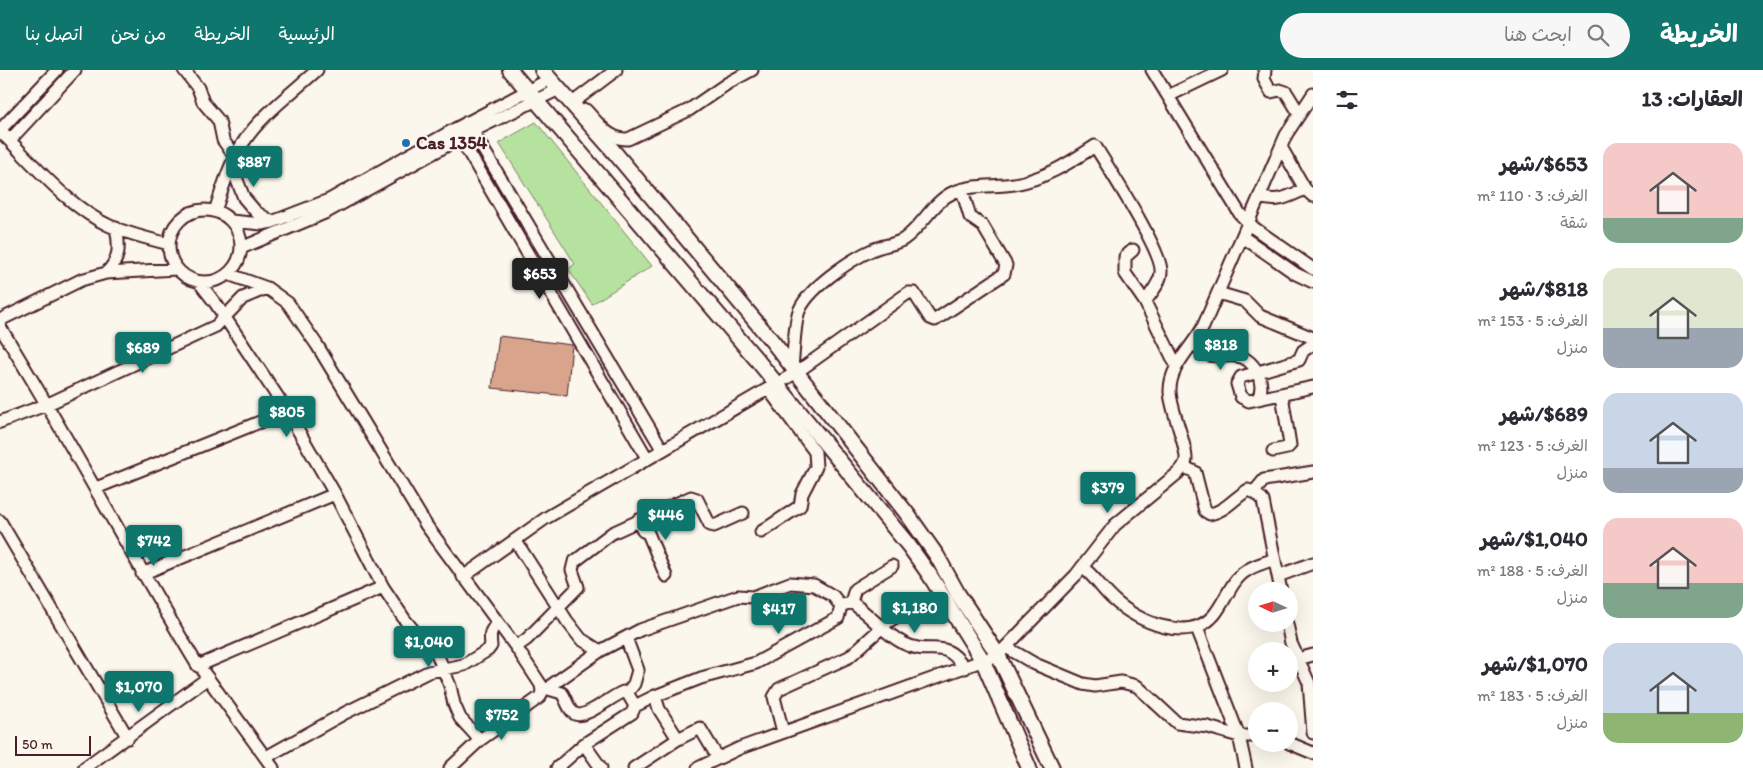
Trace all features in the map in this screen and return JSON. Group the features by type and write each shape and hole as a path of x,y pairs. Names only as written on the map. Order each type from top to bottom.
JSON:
{"street":[{"path":"57,70 0,130 76,204 93,217 116,228 169,244"},
{"path":"10,140 75,70"},
{"path":"184,70 198,88 203,102 219,121 223,140 235,157 237,180 244,198 256,212 272,222"},
{"path":"215,211 235,157 257,126 317,70"},
{"path":"510,70 773,387 909,546 929,574 983,661 1029,768"},
{"path":"574,102 616,70"},
{"path":"232,221 237,229 241,248 238,262 228,274 214,281 199,282 187,278 177,269 170,257 169,244 172,232 179,221 189,213 202,210 215,211 232,221 251,223 272,222 329,200 531,95 550,79 611,137 628,139 689,110 728,82 752,70"},
{"path":"1152,70 1233,204 1248,223 1313,269"},
{"path":"1265,70 1264,79 1271,92 1280,90 1286,92 1299,113"},
{"path":"1168,96 1217,71"},
{"path":"698,768 783,732 965,668 1002,651 1082,566 1115,525 1184,467 1186,459 1170,392 1171,378 1176,365 1194,343 1218,293 1281,146 1299,113 1313,94"},
{"path":"574,102 794,369 908,515 937,556 958,594 1002,651 1052,768"},
{"path":"470,127 662,449"},
{"path":"241,248 327,212 458,133"},
{"path":"458,133 647,458"},
{"path":"794,369 798,313 812,292 871,250 903,239 940,202 954,192 985,185 1011,184 1032,180 1054,172 1095,146 1136,214 1161,263 1160,279 1145,302"},
{"path":"1260,197 1273,201 1309,192 1281,146"},
{"path":"463,577 546,518 662,449 773,387 794,369 910,292 914,293 930,318 935,320 1006,270 1006,265 984,226 970,217 962,190"},
{"path":"106,273 114,265 120,245 116,228"},
{"path":"1243,237 1296,274 1313,282"},
{"path":"1133,250 1125,258 1125,274 1145,302 1176,365"},
{"path":"0,320 81,280 106,273 177,269"},
{"path":"228,274 267,288 288,303 302,322 426,525 546,688 562,694 573,712 578,715 587,713 618,694 627,693 634,684 638,670 626,638"},
{"path":"199,282 216,304 224,319 287,411 335,494 383,587 419,637 436,651 444,668 460,718 480,740"},
{"path":"0,422 48,404 216,326 243,298 267,288"},
{"path":"1218,293 1245,301 1260,316 1313,338"},
{"path":"0,327 48,404 142,574 198,666 273,768"},
{"path":"1194,343 1205,354 1222,358 1237,356 1253,366 1261,385 1258,398"},
{"path":"1313,344 1303,351 1300,360 1240,377 1237,384 1241,398 1249,401 1313,387"},
{"path":"761,532 800,506 802,494 815,471 817,462 813,448 773,387"},
{"path":"1273,451 1287,448 1290,445 1282,395"},
{"path":"96,488 287,411"},
{"path":"1184,467 1195,472 1205,511 1210,514 1221,512 1235,497 1248,490 1254,492 1263,501 1279,582"},
{"path":"1254,492 1264,480 1313,474"},
{"path":"142,574 335,494"},
{"path":"516,647 527,639 578,587 572,570 574,562 612,533 691,496 697,499 710,525 714,526 743,513"},
{"path":"638,520 643,531 648,533 666,576"},
{"path":"0,521 128,738"},
{"path":"515,540 581,639 600,651"},
{"path":"1082,566 1092,574 1114,600 1148,621 1174,629 1196,628 1214,615 1244,571 1274,559"},
{"path":"1278,576 1313,562"},
{"path":"557,768 584,744 632,714 635,706 701,678 756,662 838,618 855,589 892,566"},
{"path":"450,768 480,740 540,697 546,688 600,651 640,630 738,596 754,597 790,582 814,585 884,628 902,643 916,649 945,649 955,654 965,668"},
{"path":"198,666 383,587"},
{"path":"783,732 774,697 779,689 849,657 884,628 888,622 920,600"},
{"path":"266,757 378,696 428,672 464,665 488,650 491,646 489,635 491,629 498,623"},
{"path":"1196,628 1239,736 1246,768"},
{"path":"1002,651 1083,684 1095,686 1129,683 1151,697 1177,723 1208,727 1239,736 1248,736"},
{"path":"1313,655 1298,659 1309,683 1313,733"},
{"path":"84,768 128,738 208,678"},
{"path":"627,693 635,706"},
{"path":"655,696 660,709 678,739"},
{"path":"634,768 678,739 700,728 718,758"},
{"path":"584,744 601,768"},
{"path":"1298,747 1313,753"}],"green space":[{"path":"536,122 652,266 592,304 568,269 575,264 499,143"}],"building":[{"path":"499,336 572,345 567,396 492,388"}],"place":[{"name":"Cas 1354","path":"406,143"}]}
